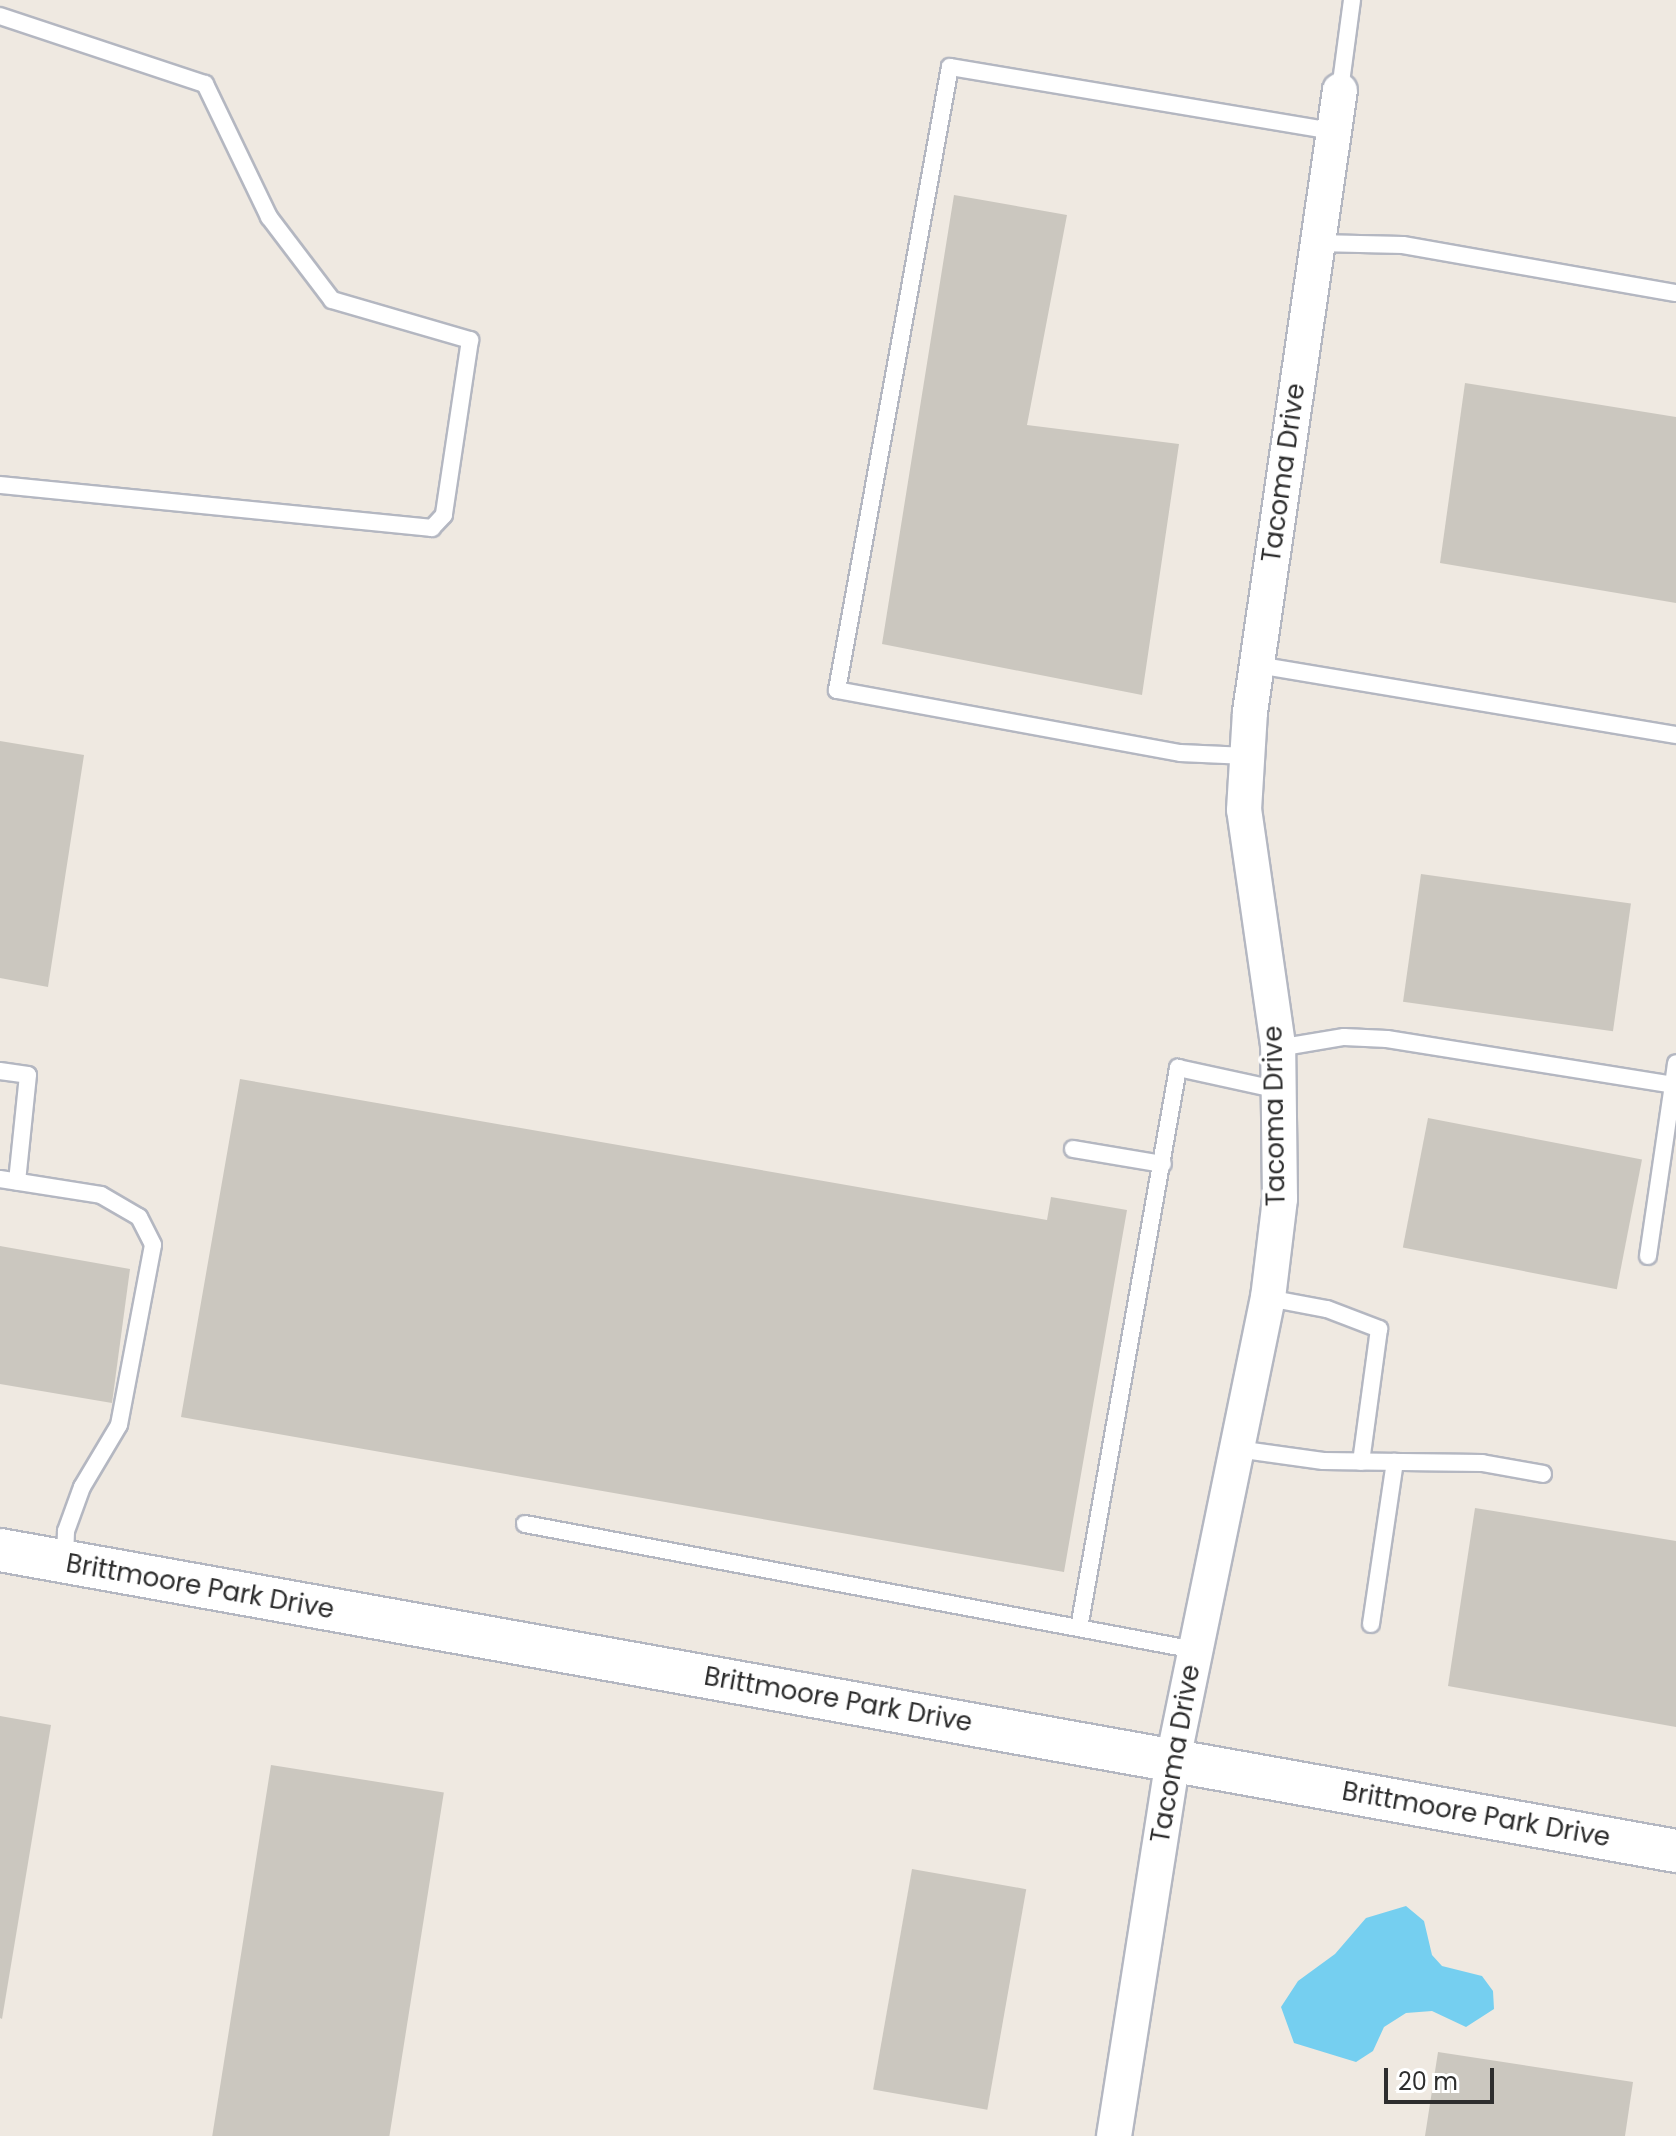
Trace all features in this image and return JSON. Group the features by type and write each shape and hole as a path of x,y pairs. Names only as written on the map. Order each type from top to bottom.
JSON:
{"street":[{"name":"Tacoma Drive","path":"1114,2136 1173,1760 1268,1298 1280,1199 1278,1048 1244,810 1257,665 1340,90"},
{"name":"Brittmoore Park Drive","path":"0,1550 1676,1851"}],"lane":[{"path":"1340,90 1352,0"},
{"path":"0,16 205,84 269,217 332,300 470,340 444,515 432,528 0,485"},
{"path":"1247,756 1180,753 837,690 950,67 1333,131"},
{"path":"1317,243 1403,245 1676,293"},
{"path":"1257,665 1676,735"},
{"path":"1278,1048 1344,1037 1387,1039 1673,1085"},
{"path":"1648,1256 1676,1063"},
{"path":"1079,1628 1178,1068 1279,1090"},
{"path":"0,1071 28,1075 8,1180 101,1195 139,1217 153,1245 119,1425 82,1487 66,1531 64,1563"},
{"path":"1073,1149 1163,1164"},
{"path":"1268,1298 1327,1309 1379,1329 1361,1462"},
{"path":"1237,1449 1361,1462 1482,1463 1543,1474"},
{"path":"1371,1624 1395,1462"},
{"path":"525,1524 1195,1650"}],"water":[{"path":"1406,1906 1424,1921 1432,1955 1442,1966 1482,1976 1493,1991 1494,2009 1466,2027 1432,2011 1406,2013 1384,2027 1373,2051 1356,2062 1294,2043 1281,2007 1298,1981 1335,1954 1366,1918"}],"building":[{"path":"954,195 1067,215 1027,425 1179,444 1142,695 882,644"},
{"path":"1465,383 1676,417 1676,603 1440,563"},
{"path":"0,741 84,755 48,987 0,978"},
{"path":"1421,874 1631,904 1613,1031 1403,1002"},
{"path":"240,1079 1047,1220 1051,1197 1127,1210 1064,1572 181,1417"},
{"path":"1428,1118 1642,1160 1617,1289 1403,1248"},
{"path":"0,1246 130,1269 112,1403 0,1384"},
{"path":"1475,1508 1676,1541 1676,1727 1448,1686"},
{"path":"0,1716 51,1725 2,2019 0,2018"},
{"path":"271,1765 444,1792 389,2136 212,2136"},
{"path":"912,1869 1026,1889 987,2110 873,2090"},
{"path":"1438,2052 1633,2082 1625,2136 1425,2136"}]}
